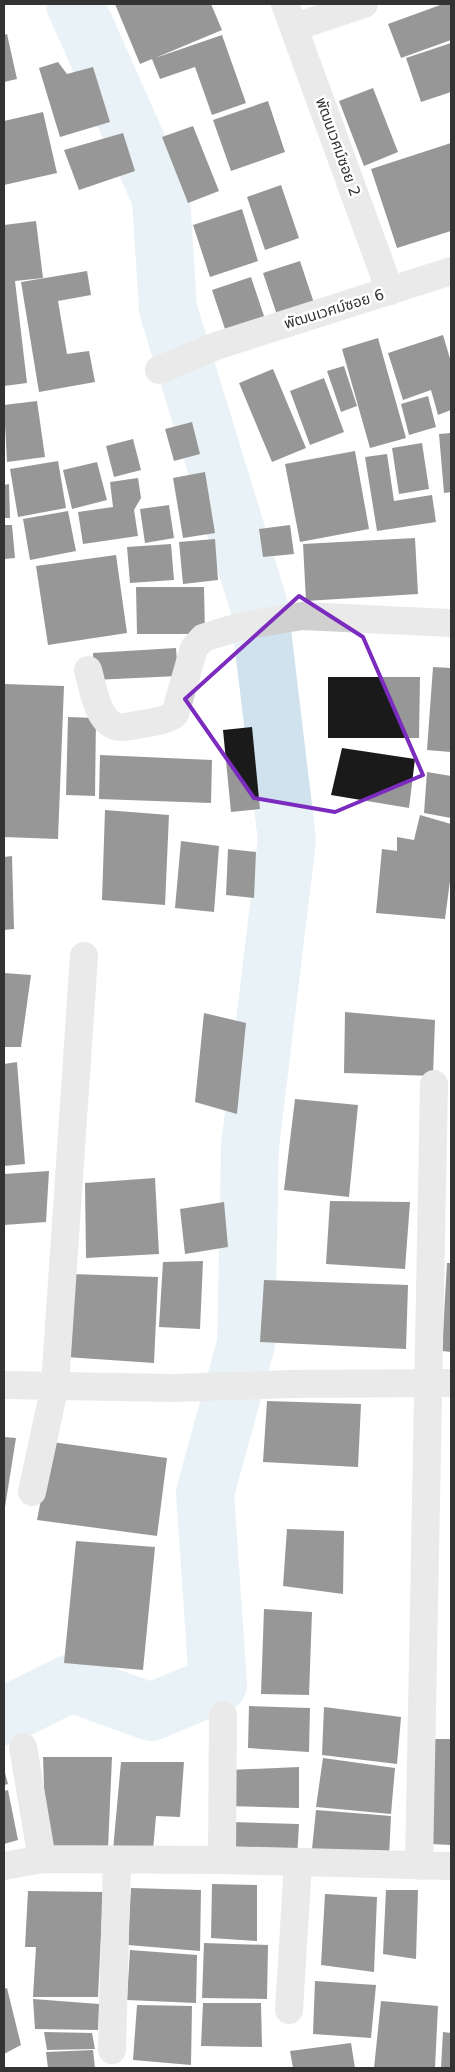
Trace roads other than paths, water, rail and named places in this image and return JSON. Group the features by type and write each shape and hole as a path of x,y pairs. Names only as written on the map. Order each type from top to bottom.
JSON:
{"street":[{"path":"290,15 364,4"},
{"name":"พัฒนเวศม์ซอย 2","path":"290,15 390,291"},
{"name":"พัฒนเวศม์ซอย 6","path":"166,367 216,346 451,271"},
{"path":"88,670 101,712 108,722 118,727 169,719 178,708 197,644 203,638 242,626 302,616 451,623"},
{"path":"32,1492 55,1385 84,956"},
{"path":"419,1866 440,1383 434,1084"},
{"path":"4,1385 174,1388 290,1384 440,1383"},
{"path":"222,1715 222,1860"},
{"path":"23,1748 42,1859"},
{"path":"4,1866 42,1859 222,1860 451,1866"},
{"path":"112,2050 117,1860"},
{"path":"289,2010 298,1863"}],"waterway":[{"path":"4,1716 71,1683 151,1712 218,1684 205,1493 246,1344 250,1146 287,840 259,606 168,309 161,198 75,4"}]}
